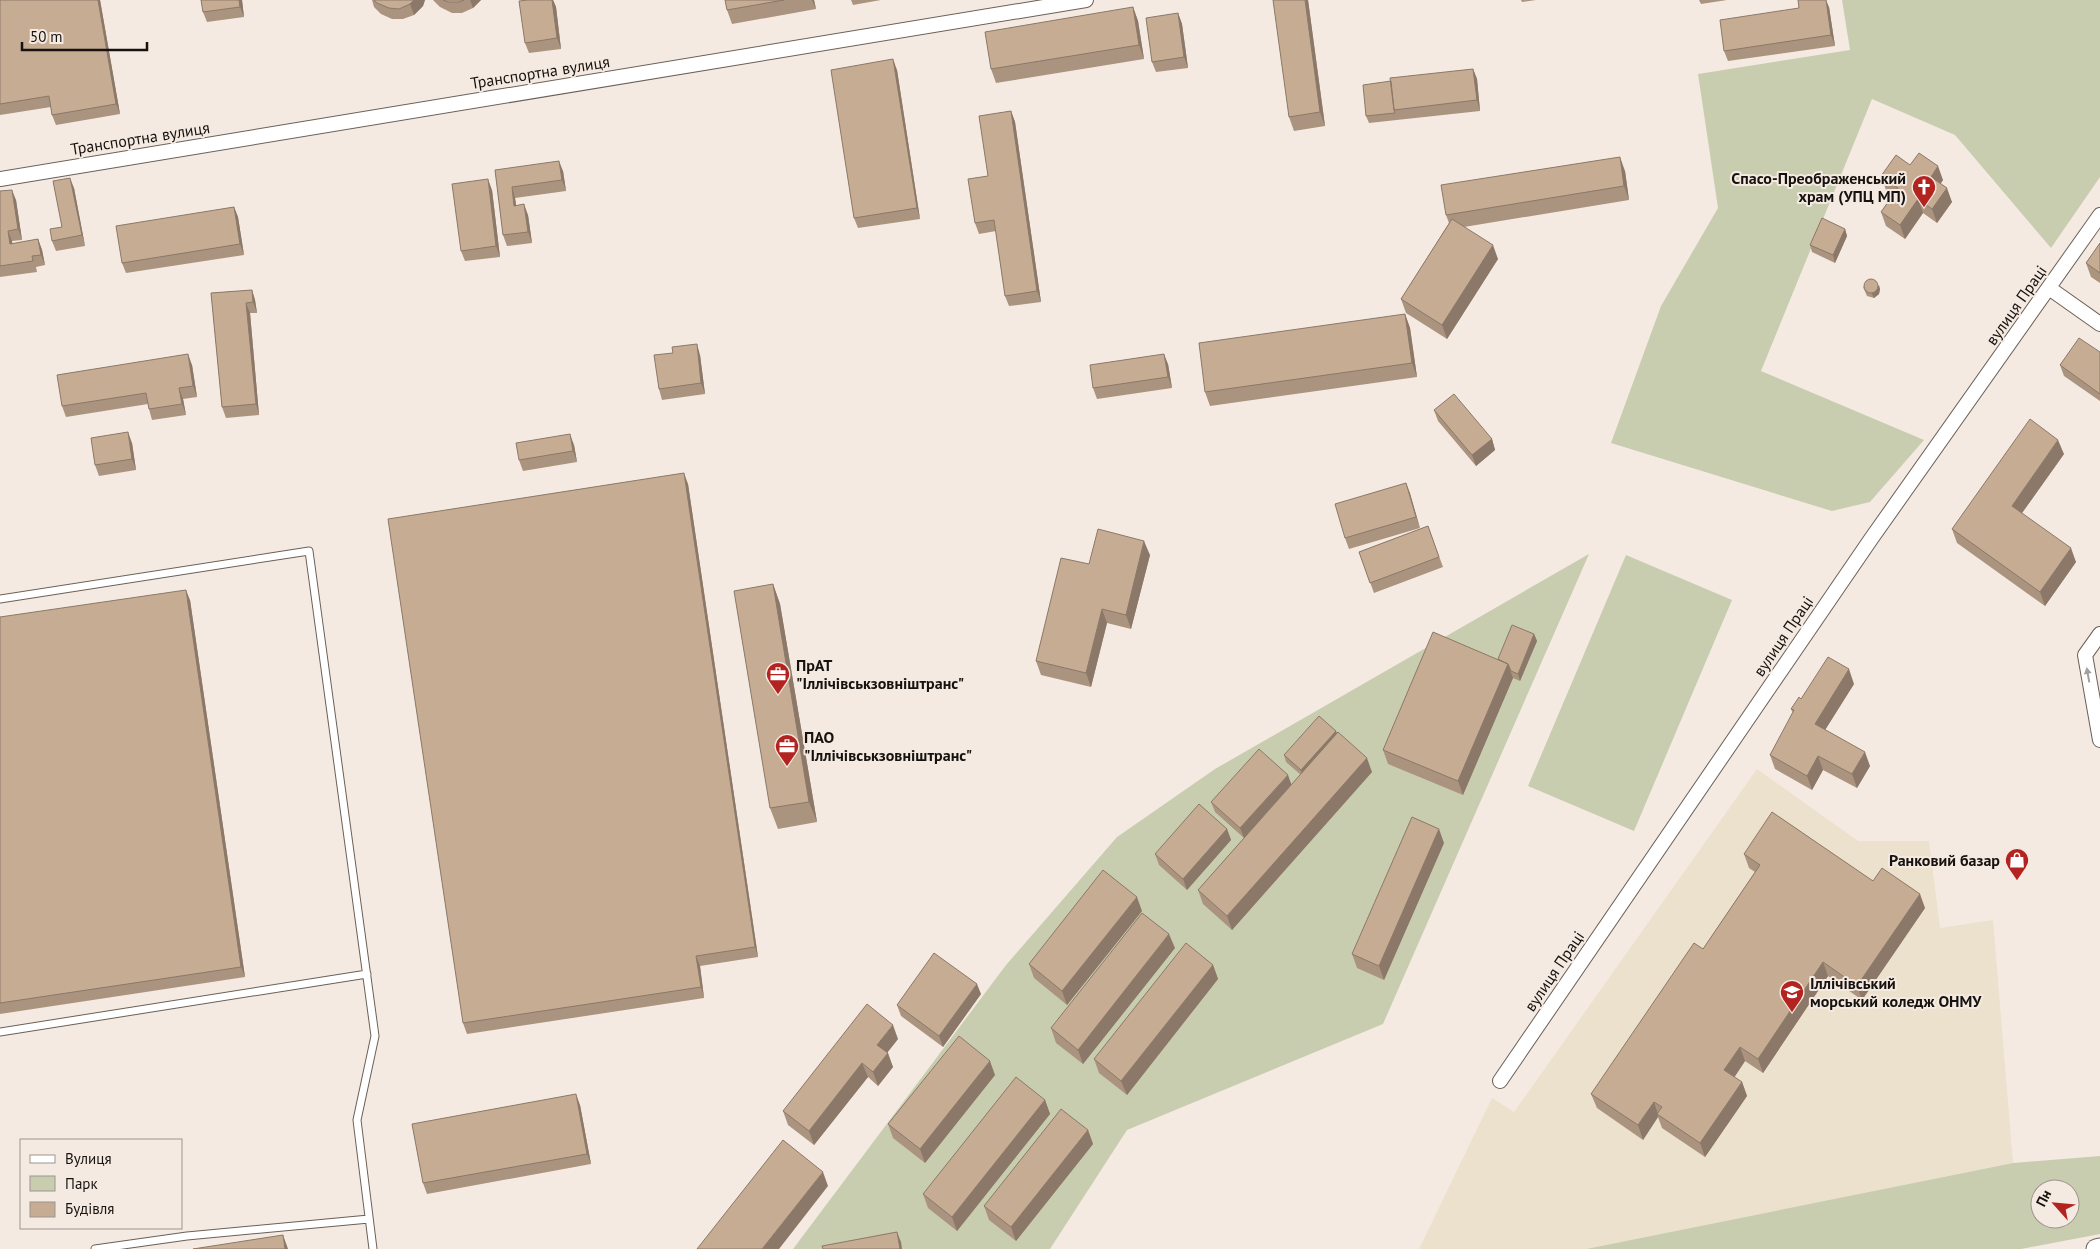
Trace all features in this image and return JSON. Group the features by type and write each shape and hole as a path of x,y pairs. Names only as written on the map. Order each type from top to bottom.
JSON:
{"main road":[{"path":"2096,1249 2100,1248"}],"street":[{"name":"Транспортна вулиця","path":"0,179 1086,0"},
{"name":"вулиця Праці","path":"1500,1081 1871,539 2100,215"},
{"path":"2049,288 2100,324"},
{"path":"2100,634 2085,656 2100,740"}],"lane":[{"path":"0,599 309,551 376,1036 357,1120 373,1249"},
{"path":"0,1032 367,974"},
{"path":"95,1249 187,1236 369,1219"}],"shaded area":[{"name":"Іллічівський морський коледж ОНМУ","path":"1757,769 1858,841 1929,841 1940,928 1993,920 2013,1163 1586,1249 1419,1249 1492,1098 1514,1112"}],"green space":[{"path":"1842,0 2100,0 2100,177 2051,248 1955,135 1872,99 1761,371 1924,440 1870,502 1832,511 1611,443 1661,306 1718,208 1698,74 1850,50"},
{"path":"1589,554 1383,1024 1127,1130 1050,1249 793,1249 1006,965 1117,837 1215,769"},
{"path":"1626,555 1732,600 1634,831 1528,786"},
{"path":"2100,1156 2100,1234 2021,1249 1586,1249 2013,1163"}],"building":[{"path":"0,0 98,0 116,104 52,115 49,96 0,104"},
{"path":"201,0 239,0 240,7 203,12"},
{"path":"374,0 414,0 399,9 389,8"},
{"path":"443,0 464,0 448,2"},
{"path":"552,0 557,38 525,43 519,1"},
{"path":"725,0 784,0 727,10"},
{"path":"1273,0 1305,0 1320,112 1289,117"},
{"path":"1798,0 1826,0 1831,35 1724,51 1720,20 1799,8"},
{"path":"1133,7 1139,45 991,69 985,32"},
{"path":"1178,13 1184,57 1152,62 1146,18"},
{"path":"893,59 917,208 854,218 831,70"},
{"path":"1473,69 1477,100 1394,110 1390,78"},
{"path":"1391,81 1395,113 1366,116 1363,85"},
{"path":"1011,111 1037,291 1005,296 994,220 975,223 968,179 988,176 979,116"},
{"path":"1919,153 1938,166 1931,177 1947,188 1932,209 1918,199 1900,225 1881,212 1898,188 1881,176 1896,155 1910,165"},
{"path":"1620,157 1624,186 1446,215 1441,185"},
{"path":"559,161 562,180 512,187 514,206 524,204 528,232 503,235 495,170"},
{"path":"70,178 82,235 52,241 50,229 62,227 53,181"},
{"path":"488,179 496,246 461,251 452,184"},
{"path":"12,190 18,229 8,231 10,244 38,239 41,255 32,256 33,261 0,266 0,191"},
{"path":"234,207 240,244 122,263 116,226"},
{"path":"1822,218 1845,229 1833,255 1810,245"},
{"path":"1452,219 1493,245 1442,325 1401,299"},
{"path":"2100,243 2100,273 2086,263"},
{"path":"1868,279 1874,279 1878,286 1874,293 1868,293 1864,289 1864,283"},
{"path":"252,290 253,302 246,303 256,404 222,407 211,293"},
{"path":"1405,314 1412,363 1205,392 1199,343"},
{"path":"2079,338 2100,352 2100,394 2060,365"},
{"path":"697,344 701,383 659,389 654,355 673,353 672,347"},
{"path":"188,354 193,386 179,388 182,404 149,409 146,393 62,406 57,375"},
{"path":"1164,354 1168,377 1093,388 1090,365"},
{"path":"1454,394 1492,439 1472,455 1434,410"},
{"path":"2030,419 2058,440 2012,506 2071,548 2040,592 1952,529"},
{"path":"128,432 132,459 95,465 91,438"},
{"path":"570,434 573,451 519,460 516,443"},
{"path":"684,473 755,947 696,956 701,987 463,1023 388,519"},
{"path":"1406,483 1416,517 1345,538 1335,504"},
{"path":"1428,526 1439,557 1370,583 1359,552"},
{"path":"1098,529 1144,541 1126,615 1102,609 1086,673 1036,661 1061,558 1089,564"},
{"name":"ПАО \"Іллічівськзовніштранс\"","path":"773,584 809,802 770,808 734,591"},
{"path":"186,590 241,967 0,1003 0,617"},
{"path":"1512,625 1534,634 1518,674 1511,671 1508,664 1498,659"},
{"path":"1433,632 1508,664 1458,781 1383,750"},
{"path":"1828,657 1849,669 1815,724 1865,752 1852,774 1818,756 1807,776 1770,755 1794,710 1791,709 1799,697 1801,699"},
{"path":"1319,716 1336,731 1301,770 1284,755"},
{"path":"1338,732 1367,758 1227,916 1198,890"},
{"path":"1259,749 1288,775 1240,828 1211,802"},
{"path":"1199,804 1227,829 1183,879 1155,854"},
{"path":"1772,812 1873,881 1882,868 1920,894 1857,986 1823,962 1758,1059 1740,1047 1724,1070 1742,1082 1700,1143 1657,1114 1662,1107 1654,1102 1638,1125 1591,1094 1694,943 1703,949 1760,865 1744,854"},
{"path":"1412,817 1439,829 1379,966 1352,954"},
{"path":"1103,870 1137,897 1062,991 1029,964"},
{"path":"1142,913 1169,934 1078,1050 1051,1028"},
{"path":"1186,943 1213,965 1121,1081 1094,1059"},
{"path":"934,953 977,984 939,1036 897,1005"},
{"path":"867,1004 893,1025 877,1045 888,1053 873,1072 862,1063 809,1131 783,1111"},
{"path":"959,1036 990,1061 920,1149 888,1124"},
{"path":"1016,1077 1045,1100 952,1217 923,1194"},
{"path":"576,1094 587,1154 423,1183 412,1124"},
{"path":"1061,1109 1088,1130 1011,1227 984,1206"},
{"path":"783,1140 823,1172 762,1249 697,1249"},
{"path":"897,1232 900,1249 823,1249 822,1246"},
{"path":"283,1235 285,1249 193,1249"}],"place":[{"name":"Спасо-Преображенський храм (УПЦ МП)","path":"1924,208"},
{"name":"ПрАТ \"Іллічівськзовніштранс\"","path":"778,695"},
{"name":"ПАО \"Іллічівськзовніштранс\"","path":"787,767"},
{"name":"Ранковий базар","path":"2017,881"},
{"name":"Іллічівський морський коледж ОНМУ","path":"1792,1013"}]}
